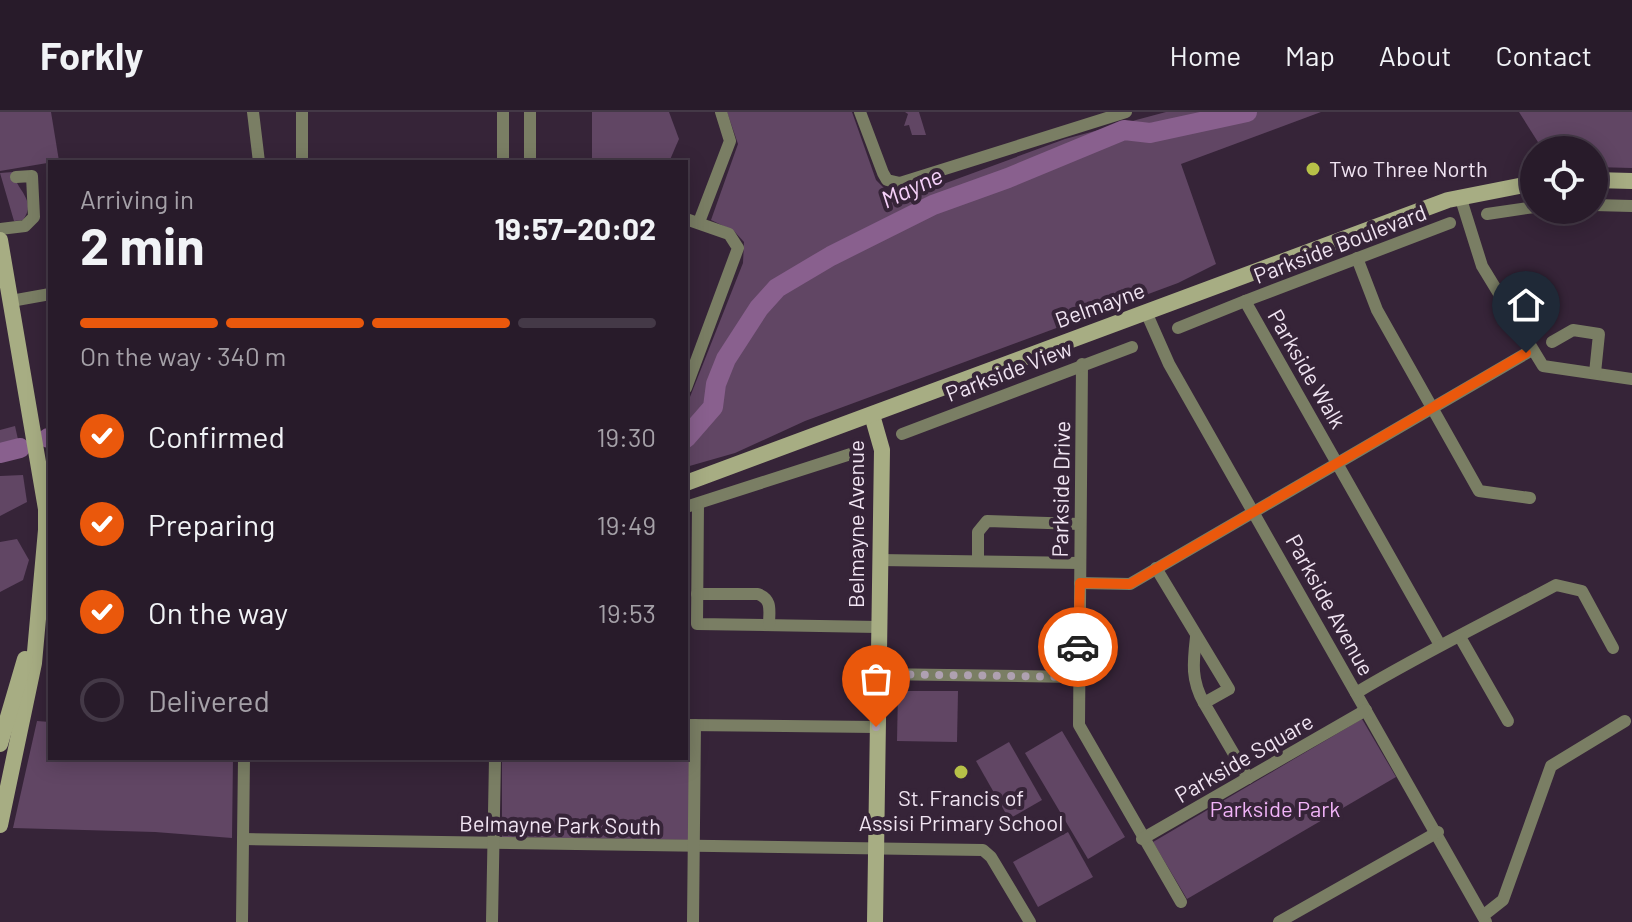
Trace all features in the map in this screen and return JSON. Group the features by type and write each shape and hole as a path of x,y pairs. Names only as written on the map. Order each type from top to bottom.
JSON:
{"street":[{"path":"253,112 259,160"},
{"path":"302,112 302,160"},
{"path":"503,112 503,160"},
{"path":"530,112 530,160"},
{"path":"699,222 730,141 721,112"},
{"path":"860,112 883,173 887,180 900,183 1121,113"},
{"path":"0,229 25,226 34,217 32,176 16,177"},
{"path":"1608,180 1632,181"},
{"name":"Belmayne","path":"688,482 1460,196 1520,185"},
{"path":"1460,196 1482,266 1543,366 1632,379"},
{"path":"1608,205 1632,206"},
{"path":"1487,214 1520,209"},
{"path":"688,219 729,234 738,248 688,383"},
{"name":"Parkside Boulevard","path":"1245,301 1450,223"},
{"path":"0,240 6,290 48,504"},
{"path":"1357,258 1377,310 1479,491 1530,498"},
{"path":"6,290 48,294"},
{"name":"Parkside Walk","path":"1178,328 1245,301 1440,645"},
{"name":"Parkside Avenue","path":"1146,312 1169,364 1485,918"},
{"path":"1552,342 1573,330 1599,334 1595,373"},
{"name":"Parkside View","path":"902,434 1132,347"},
{"path":"1080,583 1130,584 1434,407 1530,347"},
{"name":"Parkside Drive","path":"1082,364 1079,725 1181,902"},
{"name":"Belmayne Avenue","path":"872,415 882,450 875,922"},
{"path":"33,433 48,464"},
{"path":"860,451 692,506 697,624 878,627"},
{"path":"978,561 978,532 987,521 1080,524"},
{"path":"0,744 41,604 47,577 48,543"},
{"path":"879,560 1080,563"},
{"path":"1156,568 1229,689 1204,703"},
{"path":"1356,693 1556,585 1582,591 1613,648"},
{"path":"697,594 758,594 770,602 769,625"},
{"path":"0,825 34,663 41,604"},
{"path":"1196,637 1192,673 1194,686 1248,778"},
{"path":"1460,637 1508,721"},
{"path":"877,674 1078,677"},
{"name":"Parkside Square","path":"1142,839 1366,710"},
{"path":"1485,918 1507,892 1551,766 1625,721"},
{"path":"693,922 691,725 876,727"},
{"path":"242,922 244,760"},
{"path":"492,922 495,760"},
{"path":"1279,922 1438,832"},
{"name":"Belmayne Park South","path":"243,839 876,851 983,850 991,857 1030,922"}],"green space":[{"path":"0,112 51,112 59,160 0,171"},
{"path":"592,112 669,112 679,139 670,160 592,160"},
{"path":"727,112 852,112 876,180 889,193 946,183 1065,139 1166,112 1321,112 1181,164 1216,264 1178,283 805,421 735,453 688,466 688,402 743,263 744,242 734,231 711,220 738,144"},
{"path":"905,112 919,112 926,135 912,135 909,125 904,126 908,114"},
{"path":"1519,112 1632,112 1632,168 1608,167 1608,136 1534,136"},
{"path":"13,172 27,201 27,213 23,220 14,221 0,173"},
{"path":"15,426 21,453 0,461 0,430"},
{"path":"23,475 27,502 0,516 0,476"},
{"path":"17,539 29,560 23,580 0,592 0,542"},
{"path":"898,691 958,691 957,742 897,741"},
{"name":"Parkside Park","path":"1362,719 1396,777 1187,899 1153,842"},
{"path":"37,721 48,722 48,760 233,760 232,838 155,832 13,828"},
{"path":"1062,731 1125,837 1088,859 1025,753"},
{"path":"690,732 692,840 502,837 502,760 688,760"},
{"path":"1009,742 1042,800 1009,819 976,761"},
{"path":"1068,832 1093,877 1038,907 1013,862"}],"waterway":[{"name":"Mayne","path":"688,436 713,407 716,384 726,359 759,308 777,288 831,256 933,205 1124,130 1150,133 1247,112"},
{"name":"Mayne","path":"0,453 20,448"}],"way so far":[{"path":"876,727 877,674 1078,677 1078,647"}],"place":[{"name":"Two Three North","path":"1313,169"},
{"name":"St. Francis of Assisi Primary School","path":"961,772"}],"route":[{"path":"1078,647 1080,583 1130,584 1526,353"}]}
